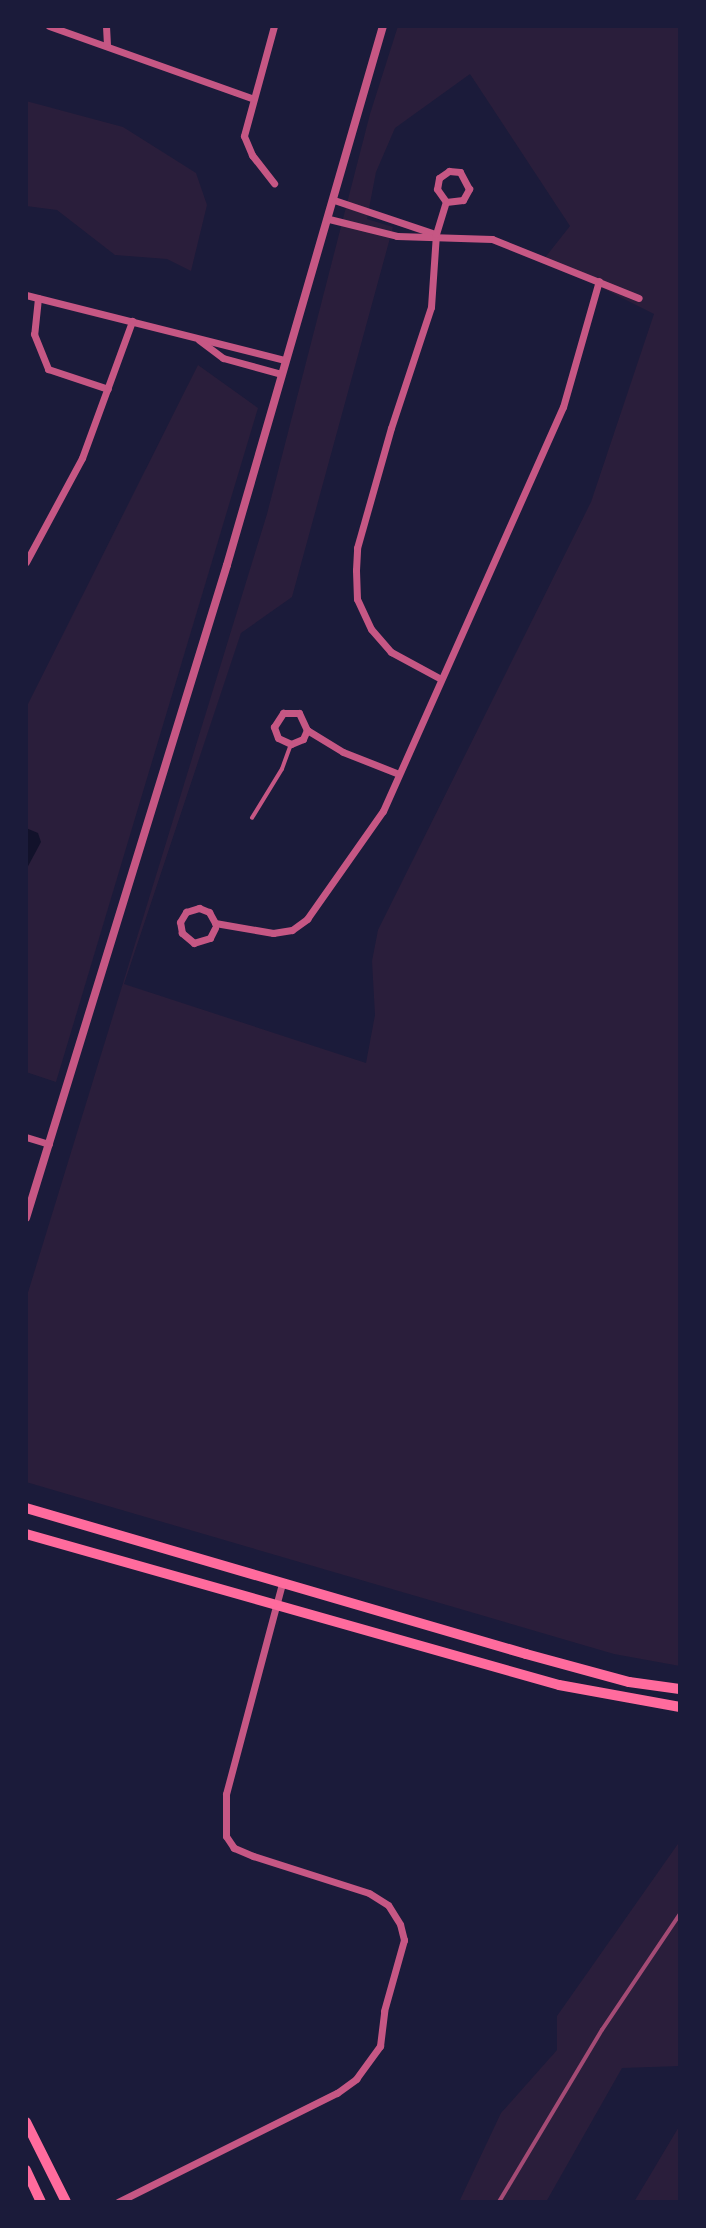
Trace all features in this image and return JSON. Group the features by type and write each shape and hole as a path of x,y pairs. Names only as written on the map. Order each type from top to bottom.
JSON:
{"main road":[{"path":"26,1508 629,1682 680,1689"},
{"path":"26,1534 278,1603 559,1685 680,1707"},
{"path":"26,2122 66,2202"},
{"path":"26,2170 41,2202"}],"street":[{"path":"49,26 251,98"},
{"path":"106,26 107,46"},
{"path":"274,26 251,98 244,136 252,156 274,183"},
{"path":"26,1218 29,1199 329,219 383,26"},
{"path":"449,171 460,172 469,185 467,196 458,203 446,202 437,189 439,178 449,171"},
{"path":"334,200 436,234"},
{"path":"441,679 391,652 371,629 357,599 356,570 357,548 387,441 430,307 436,234 446,202"},
{"path":"329,219 397,236 436,234 492,239 639,298"},
{"path":"215,928 209,939 194,943 182,933 180,922 186,912 199,908 209,912 215,923 273,933 292,930 307,919 383,811 563,407 599,281"},
{"path":"26,295 285,360"},
{"path":"38,298 34,334 48,369 108,389"},
{"path":"26,562 82,458 132,321"},
{"path":"196,337 223,358 281,374"},
{"path":"307,730 303,739 291,744 275,733 279,716 299,713 307,730 343,752 399,774"},
{"path":"26,1137 48,1144"},
{"path":"118,2202 337,2094 356,2078 380,2046 384,2011 404,1940 400,1924 388,1905 369,1893 234,1848 226,1836 226,1794 282,1584"}],"lane":[{"path":"252,818 282,769 291,744"}],"shaded area":[{"path":"398,26 680,26 680,1666 614,1654 26,1482 26,1299 267,514 370,114","holes":["470,74 570,226 544,259 654,314 591,502 378,930 372,961 375,1015 366,1063 124,984 241,633 292,597 393,227 367,219 376,172 395,128"]},
{"path":"26,101 123,127 196,173 207,205 191,271 167,259 115,255 57,210 26,206"},
{"path":"198,365 258,408 56,1082 26,1072 26,708"},
{"path":"26,828 38,833 41,842 26,870"},
{"path":"680,1841 680,2066 622,2068 546,2202 459,2202 501,2113 557,2050 557,2016"},
{"path":"680,2125 680,2202 634,2202"}],"railway":[{"path":"499,2202 602,2030 680,1914"}]}
